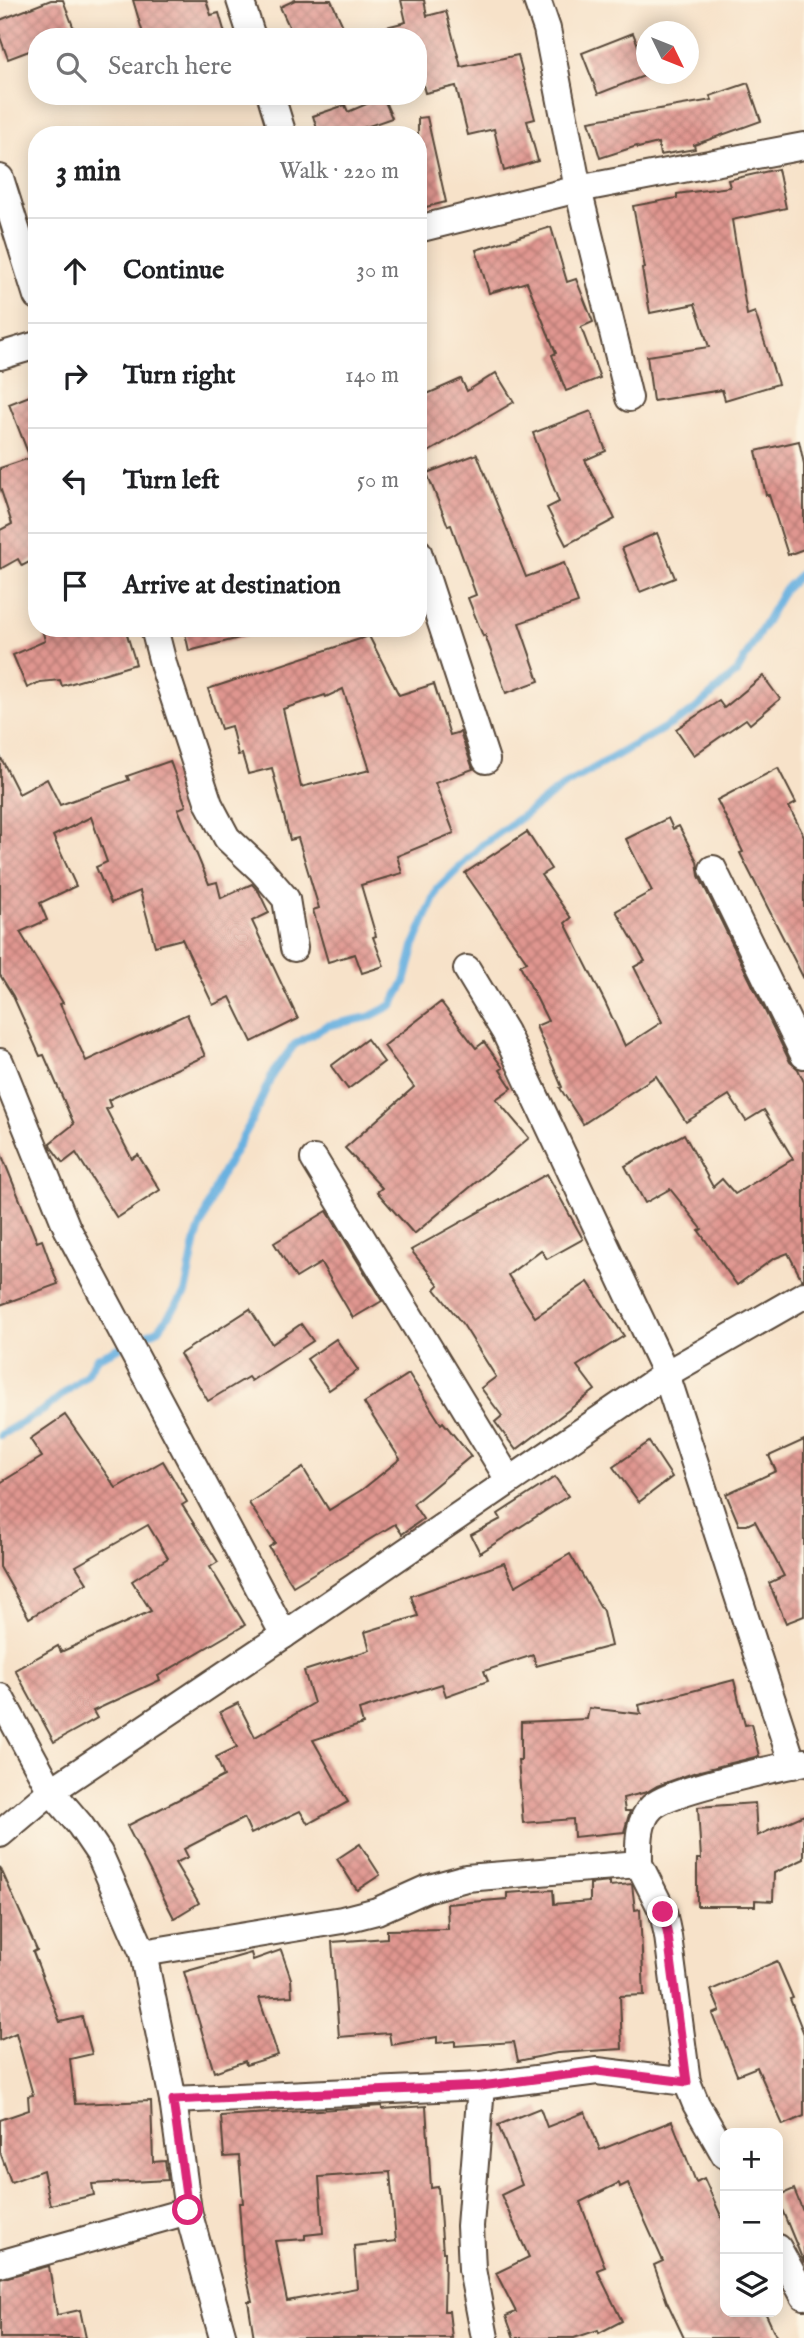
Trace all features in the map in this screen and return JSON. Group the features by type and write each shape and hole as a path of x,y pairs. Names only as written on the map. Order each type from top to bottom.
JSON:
{"street":[{"path":"240,0 249,28"},
{"path":"537,0 548,29 578,189 629,398"},
{"path":"274,105 280,126"},
{"path":"427,227 578,189 804,146"},
{"path":"0,178 28,267"},
{"path":"0,356 28,348"},
{"path":"427,580 486,760"},
{"path":"156,637 209,804 227,838 261,870 286,899 295,948"},
{"path":"713,869 804,1055"},
{"path":"467,969 505,1032 666,1374 798,1763 679,1793 652,1807 640,1831 639,1864 663,1912 668,1936 687,2082 720,2146"},
{"path":"0,1062 67,1227 284,1636"},
{"path":"314,1159 509,1480"},
{"path":"0,1834 51,1791 284,1636 666,1374 804,1295"},
{"path":"0,1697 51,1791 80,1825 99,1853 143,1953 173,2100 188,2210 223,2338"},
{"path":"143,1953 342,1920 377,1911 426,1889 466,1878 639,1864"},
{"path":"173,2100 481,2086 597,2071 687,2082"},
{"path":"481,2086 470,2226 472,2269 485,2338"},
{"path":"0,2264 188,2210"},
{"path":"781,2254 804,2294"}],"building":[{"path":"51,0 63,0 74,28 28,28 28,51 8,59 0,37 0,20"},
{"path":"133,0 206,0 211,15 219,13 223,28 141,28"},
{"path":"295,0 331,0 344,28 290,28 280,7"},
{"path":"401,0 424,0 427,16 446,11 461,67 518,55 535,119 527,121 538,161 504,171 494,129 468,135 456,86 427,93 427,28 382,28 406,22"},
{"path":"633,33 636,40 636,79 598,94 582,53"},
{"path":"748,83 761,121 694,145 695,149 660,155 658,143 638,148 637,146 600,158 589,121 712,100 710,96"},
{"path":"345,105 348,112 364,105 386,105 392,118 369,126 316,126 313,116"},
{"path":"427,117 446,202 427,207 427,126 418,126 418,118"},
{"path":"778,169 786,208 732,220 747,315 755,312 778,384 725,400 722,390 653,401 647,356 709,347 695,304 650,313 642,269 645,268 633,206 677,198 677,194 730,187 728,180"},
{"path":"551,227 567,282 576,279 593,322 581,327 600,378 566,391 552,355 556,353 527,282 489,293 476,250"},
{"path":"496,373 514,402 427,453 427,394 461,379 467,391"},
{"path":"28,397 28,453 9,404"},
{"path":"591,411 606,451 585,460 615,519 566,545 547,508 559,502 533,433"},
{"path":"799,441 804,464 804,549 788,555 769,495 766,495 756,451"},
{"path":"477,454 526,577 564,563 578,603 519,623 539,681 506,693 468,598 476,595 451,525 448,526 427,473"},
{"path":"28,459 28,563 22,566 18,559 0,569 0,530 12,524 0,487 0,468"},
{"path":"657,533 675,578 640,592 622,548"},
{"path":"44,637 128,637 136,664 62,686 60,680 40,682 27,688 13,655 45,641"},
{"path":"186,637 243,637 189,651"},
{"path":"366,637 370,637 399,695 434,684 450,735 460,732 473,769 435,783 454,833 397,856 402,873 361,885 376,936 373,937 384,966 362,973 355,954 328,962 313,910 319,908 298,838 290,840 272,768 248,774 242,754 238,755 231,726 221,729 208,689","holes":["343,689 370,770 301,787 283,709 325,695 326,697"]},
{"path":"763,676 780,699 750,724 746,719 694,755 676,729 719,701 724,708"},
{"path":"0,756 19,794 47,779 60,805 129,780 127,776 170,761 186,806 178,809 209,884 217,882 221,898 252,884 259,892 269,913 252,921 298,1019 252,1042 230,997 213,1005 182,939 155,946 140,891 111,903 96,867 107,862 91,817 53,836 76,886 40,903 47,920 20,932 63,1003 60,1004 86,1061 187,1014 205,1056 108,1100 111,1107 106,1109 132,1159 138,1155 160,1190 117,1218 76,1153 63,1163 51,1147 50,1143 74,1124 44,1055 40,1056 13,996 0,975"},
{"path":"778,768 796,803 789,807 804,836 804,979 740,853 743,852 717,800"},
{"path":"668,818 673,829 679,826 697,861 699,876 790,1062 798,1069 804,1082 802,1280 788,1253 773,1259 737,1285 699,1231 702,1229 670,1189 645,1203 625,1166 684,1134 713,1187 722,1179 735,1194 793,1159 764,1110 746,1121 729,1095 686,1122 656,1076 583,1124 560,1088 562,1087 536,1026 548,1021 520,965 527,962 465,873 527,832 551,869 541,875 571,918 565,923 625,1046 662,1022 634,967 645,961 616,911 652,891 626,839"},
{"path":"441,1002 476,1048 484,1042 503,1068 500,1070 512,1088 496,1099 529,1138 414,1234 377,1192 382,1188 345,1148 414,1087 384,1046"},
{"path":"367,1039 384,1062 348,1089 331,1066"},
{"path":"0,1151 37,1242 42,1240 58,1284 0,1305"},
{"path":"547,1174 583,1239 547,1259 541,1250 508,1275 535,1317 588,1282 624,1336 577,1366 595,1390 516,1450 495,1422 502,1416 481,1388 496,1377 464,1326 435,1289 439,1285 411,1250"},
{"path":"327,1211 382,1301 353,1318 321,1263 296,1278 274,1243"},
{"path":"250,1309 272,1344 301,1324 313,1341 251,1381 248,1377 208,1401 180,1354"},
{"path":"336,1339 358,1370 329,1390 307,1359"},
{"path":"409,1374 441,1424 443,1422 471,1456 413,1504 423,1519 402,1534 395,1524 293,1586 269,1547 275,1543 249,1503 303,1468 329,1510 363,1489 400,1459 364,1403"},
{"path":"65,1415 116,1488 163,1461 187,1502 182,1505 218,1562 210,1567 245,1625 158,1676 160,1680 93,1711 97,1718 54,1742 15,1670 58,1646 61,1652 151,1611 132,1581 168,1558 148,1525 76,1566 87,1583 29,1618 0,1567 0,1483 42,1457 30,1439"},
{"path":"804,1440 804,1616 786,1623 769,1583 784,1576 755,1521 739,1525 726,1494 776,1471 769,1456"},
{"path":"649,1442 672,1477 639,1502 613,1467"},
{"path":"555,1477 568,1496 480,1553 471,1535 501,1519 498,1514"},
{"path":"570,1554 603,1611 611,1646 536,1666 533,1655 484,1671 488,1681 446,1696 442,1684 359,1710 363,1724 313,1740 348,1802 308,1824 300,1811 251,1834 244,1818 184,1849 188,1857 175,1863 199,1903 174,1918 127,1826 224,1776 216,1757 237,1747 220,1712 238,1703 255,1737 314,1703 304,1671 370,1650 365,1632 418,1616 411,1596 504,1563 515,1586"},
{"path":"734,1680 745,1725 751,1724 759,1756 696,1772 647,1792 623,1798 625,1811 630,1811 624,1832 574,1837 573,1819 523,1823 518,1760 521,1760 521,1722 587,1719 589,1708 641,1714 639,1705"},
{"path":"755,1803 757,1836 804,1815 804,1859 774,1873 773,1901 755,1900 755,1906 697,1906 697,1859 701,1859 698,1807"},
{"path":"360,1844 380,1875 357,1890 337,1859"},
{"path":"0,1867 37,1950 33,1952 60,2022 82,2017 92,2054 70,2059 75,2104 151,2101 153,2162 165,2161 168,2180 92,2184 94,2195 50,2205 43,2170 11,2182 0,2152 0,2120 29,2110 28,2096 33,2095 16,2033 0,2040"},
{"path":"610,1882 610,1886 632,1884 635,1910 640,1909 644,1995 620,1996 622,2049 557,2053 518,2061 514,2042 455,2046 455,2041 437,2043 437,2037 391,2045 389,2033 339,2037 332,1942 387,1938 387,1930 448,1929 447,1904 507,1899 507,1893 553,1890 554,1904 590,1901 590,1884"},
{"path":"281,1950 291,1979 292,1996 259,1998 278,2055 246,2065 245,2061 214,2072 184,1972 251,1953 253,1960"},
{"path":"777,1961 793,1998 790,1999 804,2034 804,2116 783,2125 757,2067 737,2075 713,2014 720,2011 711,1990"},
{"path":"382,2106 382,2109 426,2106 431,2188 438,2187 445,2252 444,2311 449,2311 452,2338 254,2338 248,2301 252,2301 243,2260 239,2203 243,2203 239,2156 224,2157 221,2116","holes":["390,2172 396,2241 354,2246 357,2288 287,2301 275,2241 305,2239 305,2235 323,2233 319,2177"]},
{"path":"540,2108 547,2127 585,2112 600,2150 672,2121 696,2182 704,2178 720,2214 720,2317 767,2317 777,2338 684,2338 654,2265 663,2261 628,2183 620,2187 619,2183 580,2202 605,2267 597,2270 622,2321 599,2333 598,2330 574,2338 514,2338 506,2316 516,2312 496,2273 529,2257 501,2195 522,2185 498,2125"},
{"path":"794,2189 804,2214 804,2263 783,2212 783,2194"},
{"path":"49,2266 57,2315 80,2310 86,2338 0,2338 0,2279"}],"waterway":[{"path":"0,1435 44,1410 86,1375 97,1358 159,1329 185,1293 196,1239 218,1181 249,1126 273,1073 294,1045 326,1026 369,1017 392,1005 405,982 415,943 438,889 481,846 565,785 692,712 737,672 784,590 804,571"}],"route":[{"path":"188,2210 173,2100 481,2086 597,2071 687,2082 663,1912"}]}
